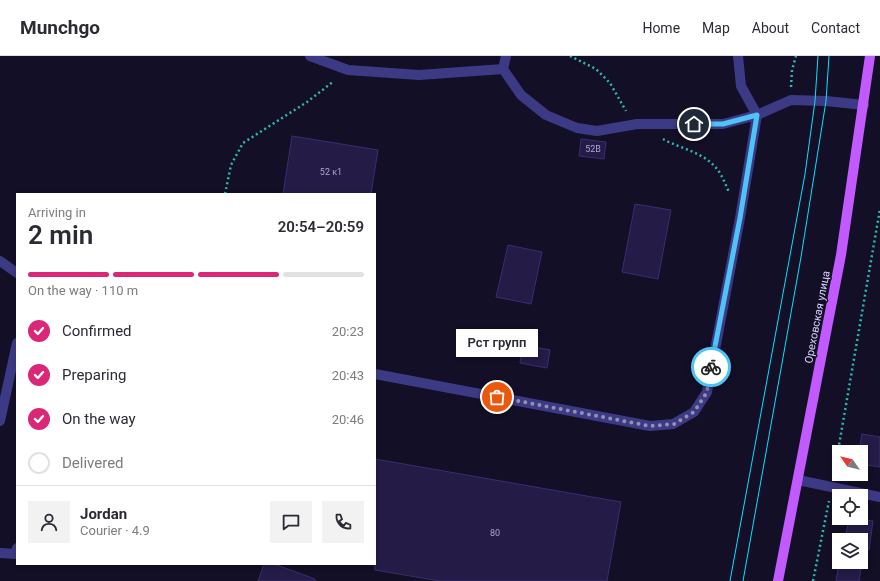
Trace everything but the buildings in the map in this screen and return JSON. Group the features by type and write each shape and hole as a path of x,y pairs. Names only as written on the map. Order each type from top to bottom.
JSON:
{"main road":[{"name":"Ореховская улица","path":"778,581 841,255 870,56"}],"street":[{"path":"310,56 348,70 419,75 503,69"},
{"path":"506,56 503,69 521,95 546,115 577,128 597,131 637,124 723,124 757,115 791,100 826,101 864,105"},
{"path":"376,374 650,426 674,424 694,412 707,392 740,218 757,115 742,86 738,56"},
{"path":"0,262 16,272"},
{"path":"0,421 16,348"},
{"path":"798,480 880,497"},
{"path":"0,553 16,554"}],"path":[{"path":"791,100 792,70 796,56"},
{"path":"225,193 231,166 243,143 308,102 348,70"},
{"path":"813,581 832,487 880,209"}],"tram line":[{"path":"730,581 805,174 815,101 818,56"},
{"path":"743,581 801,257 826,101 829,56"}],"way so far":[{"path":"497,397 650,426 674,424 694,412 707,392 711,367"}],"place":[{"name":"Рст групп","path":"497,397"}],"route":[{"path":"694,124 723,124 757,115 740,218 711,367"}]}
